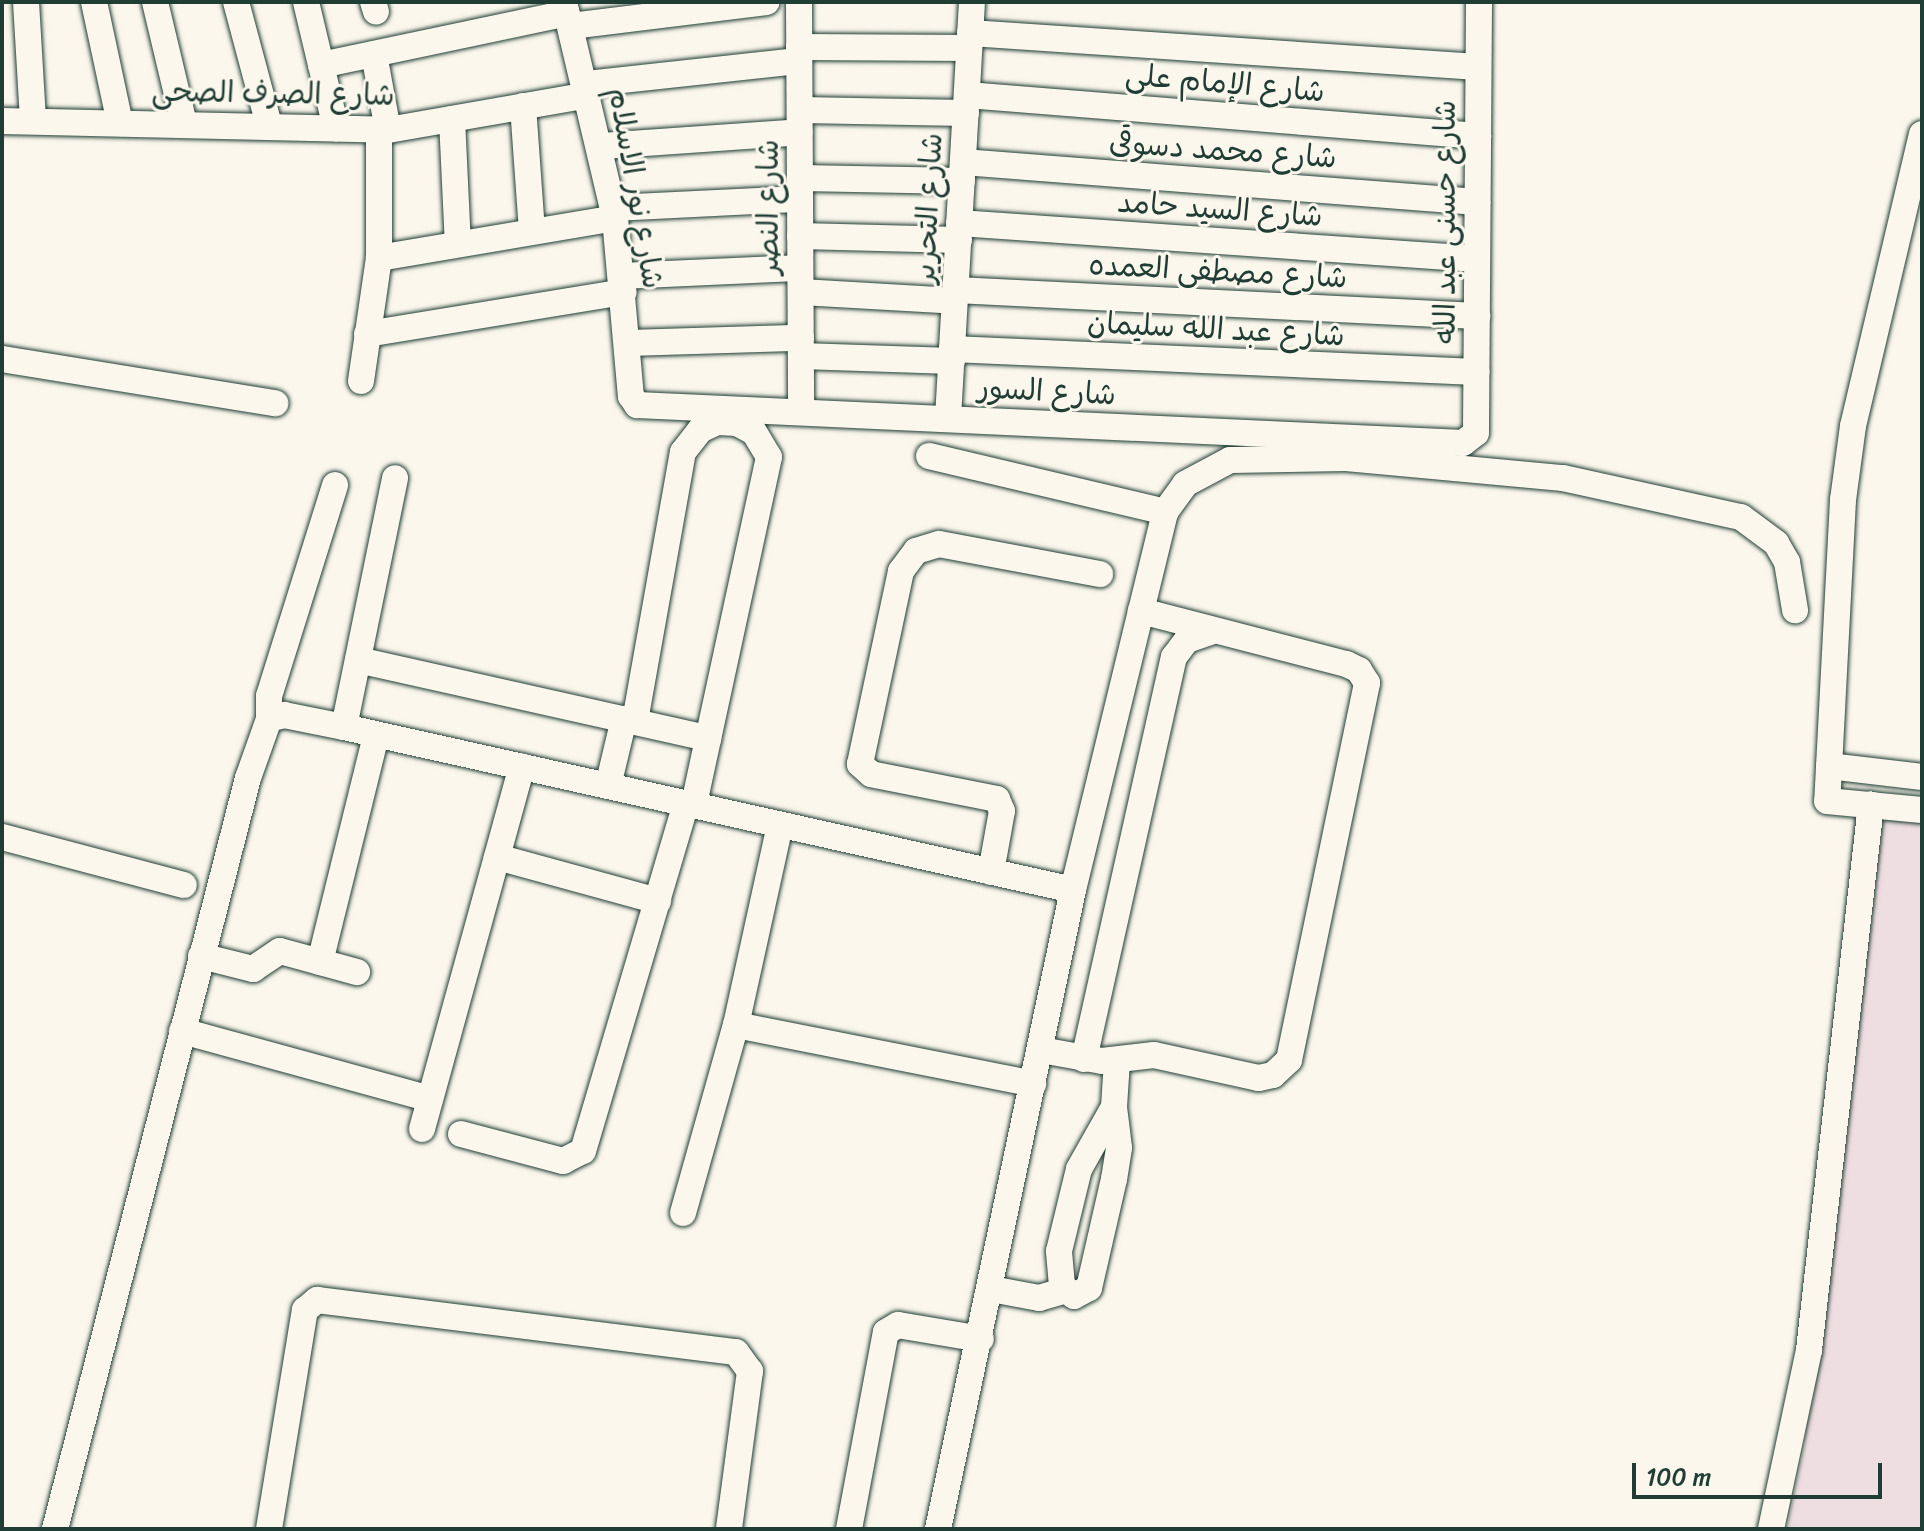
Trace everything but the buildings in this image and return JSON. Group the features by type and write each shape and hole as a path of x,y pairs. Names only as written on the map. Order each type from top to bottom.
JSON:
{"street":[{"path":"26,2 33,121"},
{"path":"94,2 120,123"},
{"path":"155,2 184,124"},
{"path":"236,2 269,125"},
{"path":"306,2 336,128"},
{"path":"321,65 567,14 767,2"},
{"name":"شارع النصر","path":"799,2 801,411"},
{"name":"شارع التحرير","path":"948,418 972,2"},
{"name":"شارع حسنى عبد الله","path":"1472,441 1477,316 1479,2"},
{"name":"شارع نور الاسلام","path":"567,14 602,146 614,213 624,284 631,388"},
{"name":"شارع الصرف الصحى","path":"2,121 384,130 523,106 587,90 799,54 970,41 1478,67"},
{"path":"361,381 379,258 384,130 374,54"},
{"name":"شارع الإمام على","path":"602,146 966,104 1478,136"},
{"path":"523,106 532,231"},
{"path":"452,119 458,244"},
{"path":"1922,134 1853,426 1838,587 1827,801 1922,810"},
{"name":"شارع محمد دسوقى","path":"379,258 614,213 800,188 962,171 1477,202"},
{"name":"شارع السيد حامد","path":"800,236 959,231 1477,259"},
{"name":"شارع مصطفى العمده","path":"367,334 624,284 800,280 955,295 1477,316"},
{"name":"شارع عبد الله سليمان","path":"628,343 1476,372"},
{"path":"2,359 275,403"},
{"name":"شارع السور","path":"631,388 634,402 642,407 801,411 1472,441"},
{"path":"461,1134 557,1161 569,1161 583,1151 708,738 769,457 754,432 737,423 717,422 700,430 683,452 630,720 608,786"},
{"path":"929,456 1165,512"},
{"path":"938,1529 981,1339 1073,890 1165,512 1192,479 1230,460 1346,458 1563,478 1741,517 1776,543 1794,583 1795,610"},
{"path":"344,727 395,478"},
{"path":"269,719 269,696 335,485"},
{"path":"991,872 1002,811 997,799 871,774 860,764 901,571 916,551 939,544 1100,574"},
{"path":"1794,583 1838,587"},
{"path":"1041,1050 1084,1059 1117,1060 1154,1055 1259,1078 1280,1072 1289,1060 1367,683 1359,670 1346,664 1210,632 1141,611"},
{"path":"1084,1059 1174,657 1187,640 1210,632"},
{"path":"358,660 708,738"},
{"path":"55,1529 201,956 261,729 269,719 284,715 344,727 1073,890"},
{"path":"320,962 376,735"},
{"path":"1829,766 1922,777"},
{"path":"422,1129 522,767"},
{"path":"1771,1529 1809,1350 1871,805"},
{"path":"683,1213 736,1025 780,825"},
{"path":"2,837 184,885"},
{"path":"497,857 658,901"},
{"path":"201,956 248,969 258,968 275,951 357,972"},
{"path":"736,1025 1033,1084"},
{"path":"182,1031 430,1099"},
{"path":"991,1289 1039,1298 1064,1291 1074,1296 1089,1288 1117,1164 1114,1107 1117,1060"},
{"path":"1064,1291 1059,1251 1079,1169 1114,1107"},
{"path":"269,1529 305,1310 317,1300 736,1352 750,1371 729,1529"},
{"path":"849,1529 886,1332 898,1325 981,1339"}],"shaded area":[{"path":"1856,793 1922,799 1922,1529 1787,1529 1805,1444"}]}
